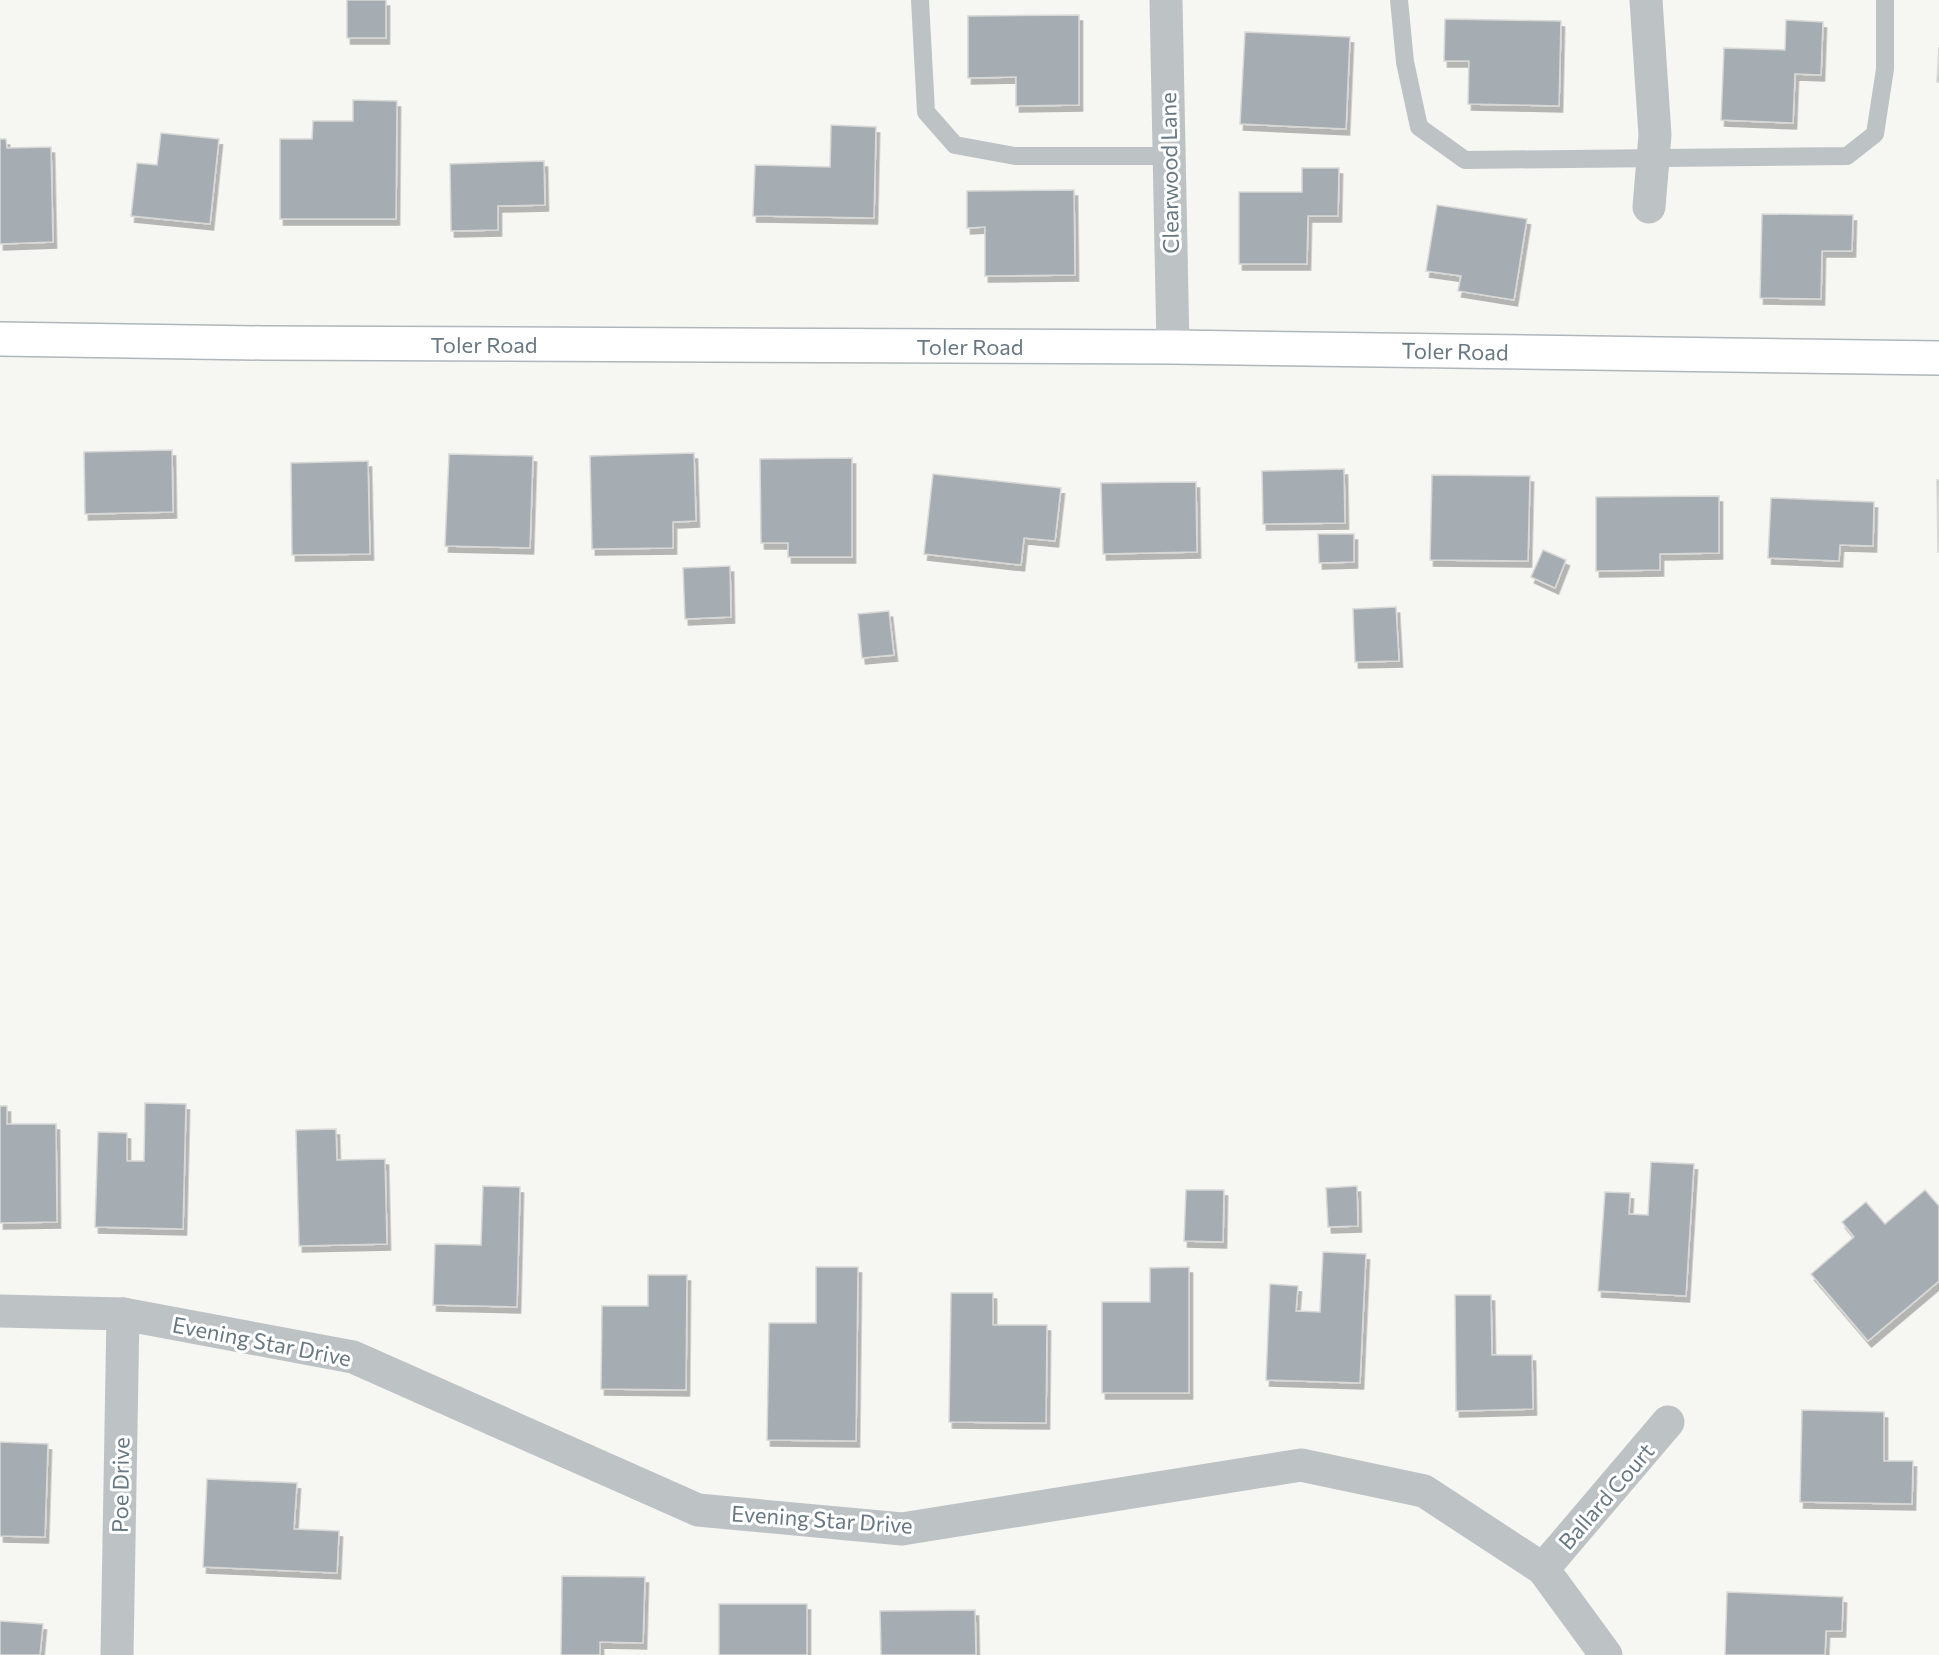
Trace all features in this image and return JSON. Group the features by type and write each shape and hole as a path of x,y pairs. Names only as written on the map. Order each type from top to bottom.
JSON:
{"street":[{"name":"Clearwood Lane","path":"1166,0 1173,347"},
{"path":"1646,0 1655,135 1649,207"},
{"name":"Toler Road","path":"0,339 263,343 1173,347 1939,358"},
{"name":"Evening Star Drive","path":"0,1311 123,1314 353,1357 698,1510 902,1529 1301,1465 1424,1491 1543,1569 1606,1655"},
{"name":"Poe Drive","path":"117,1655 123,1314"},
{"name":"Ballard Court","path":"1543,1569 1668,1422"}],"lane":[{"path":"920,0 926,112 955,145 1015,156 1169,156"},
{"path":"1399,0 1405,62 1419,127 1465,160 1847,156 1875,134 1885,69 1885,0"}],"building":[{"path":"347,0 386,0 386,38 347,38"},
{"path":"1079,15 1079,105 1016,106 1016,77 968,78 968,16"},
{"path":"1445,19 1561,21 1559,106 1468,104 1469,61 1444,61"},
{"path":"1786,20 1823,22 1821,75 1795,74 1793,123 1721,120 1724,48 1785,50"},
{"path":"1245,32 1350,37 1346,129 1240,124"},
{"path":"1939,47 1939,82 1937,82"},
{"path":"353,100 397,101 396,219 280,219 280,139 312,139 313,121 353,121"},
{"path":"831,125 876,127 874,218 753,216 755,165 830,167"},
{"path":"161,133 219,139 210,224 131,216 137,163 157,165"},
{"path":"0,139 6,139 7,148 51,147 53,242 0,244"},
{"path":"544,161 545,205 498,206 498,230 451,231 450,164"},
{"path":"1302,168 1339,168 1338,216 1308,216 1307,264 1239,264 1239,192 1302,192"},
{"path":"1074,190 1075,275 985,276 985,227 967,228 967,191"},
{"path":"1437,205 1527,219 1514,300 1458,291 1461,276 1426,271"},
{"path":"1762,214 1853,215 1852,251 1822,251 1821,299 1760,298"},
{"path":"172,450 173,512 85,514 84,452"},
{"path":"694,453 696,521 673,522 673,548 592,549 590,456"},
{"path":"449,454 533,456 530,548 445,546"},
{"path":"852,458 852,557 788,557 788,543 761,543 760,459"},
{"path":"368,461 370,554 292,555 291,463"},
{"path":"1344,469 1345,523 1263,524 1262,471"},
{"path":"933,474 1061,488 1055,541 1024,538 1021,565 924,554"},
{"path":"1432,475 1530,476 1528,561 1430,560"},
{"path":"1937,480 1939,480 1938,553"},
{"path":"1196,482 1197,552 1103,554 1101,483"},
{"path":"1719,496 1719,553 1660,554 1660,570 1596,571 1596,497"},
{"path":"1771,498 1874,502 1873,546 1840,545 1839,561 1768,558"},
{"path":"1318,534 1354,534 1354,562 1319,563"},
{"path":"1543,550 1566,560 1555,588 1531,577"},
{"path":"730,566 731,617 685,619 683,568"},
{"path":"1396,607 1399,661 1355,662 1353,609"},
{"path":"889,611 894,655 862,658 858,614"},
{"path":"145,1103 186,1104 183,1229 95,1227 98,1132 127,1133 127,1161 144,1161"},
{"path":"0,1106 7,1106 7,1124 56,1124 57,1222 0,1223"},
{"path":"336,1129 337,1160 385,1159 387,1244 299,1246 296,1130"},
{"path":"1651,1162 1694,1164 1686,1296 1598,1291 1605,1192 1630,1193 1629,1214 1648,1215"},
{"path":"483,1186 520,1187 517,1307 433,1305 435,1244 481,1245"},
{"path":"1357,1186 1358,1226 1328,1227 1326,1188"},
{"path":"1186,1190 1224,1190 1223,1242 1184,1241"},
{"path":"1925,1190 1939,1206 1939,1281 1868,1341 1811,1274 1854,1237 1842,1222 1866,1202 1885,1224"},
{"path":"1323,1252 1366,1254 1360,1383 1266,1380 1270,1284 1298,1286 1296,1311 1320,1312"},
{"path":"816,1267 858,1267 856,1441 767,1440 769,1323 816,1323"},
{"path":"1189,1267 1189,1393 1102,1393 1102,1302 1150,1302 1150,1268"},
{"path":"648,1275 687,1275 686,1390 601,1389 602,1306 648,1306"},
{"path":"951,1293 993,1293 993,1325 1047,1325 1046,1423 949,1422"},
{"path":"1455,1295 1491,1295 1492,1355 1532,1355 1533,1409 1456,1411"},
{"path":"1802,1410 1884,1412 1884,1461 1913,1461 1912,1504 1800,1502"},
{"path":"0,1442 48,1444 45,1537 0,1536"},
{"path":"207,1479 297,1483 294,1529 339,1531 337,1573 203,1567"},
{"path":"562,1576 645,1577 643,1643 600,1642 600,1655 561,1655"},
{"path":"1727,1592 1843,1597 1842,1631 1826,1631 1825,1655 1725,1655"},
{"path":"719,1604 807,1604 807,1655 719,1655"},
{"path":"975,1610 976,1655 881,1655 880,1611"},
{"path":"0,1621 43,1624 40,1655 0,1655"}]}
